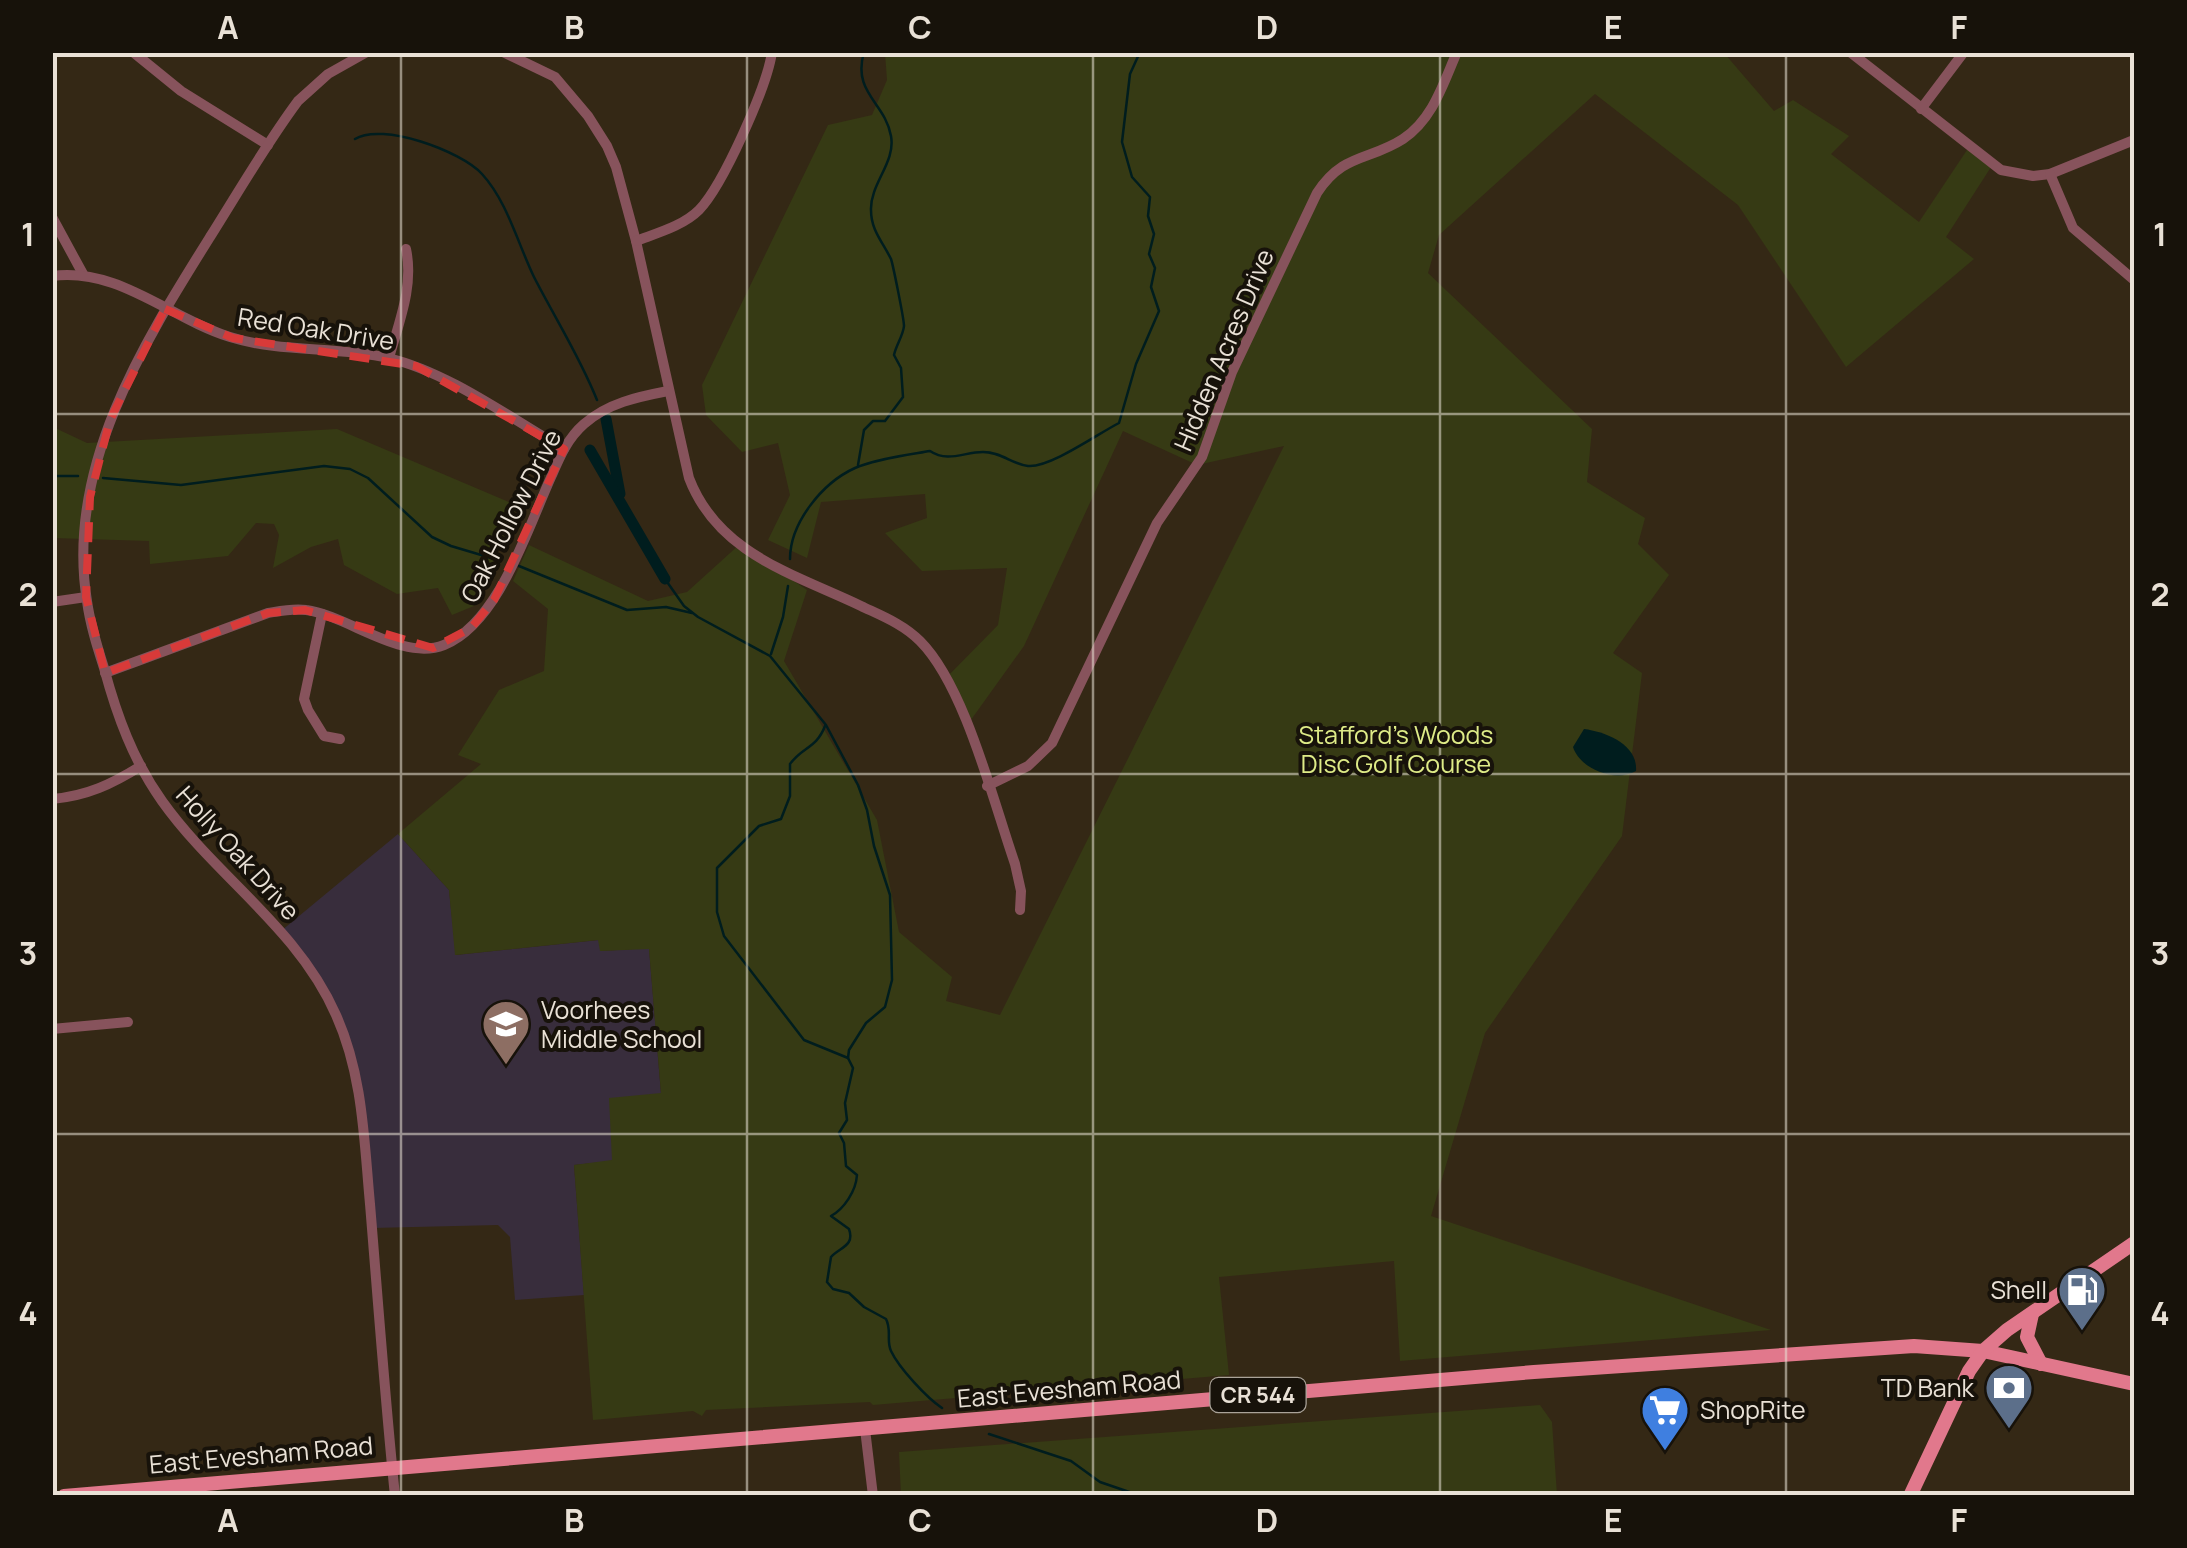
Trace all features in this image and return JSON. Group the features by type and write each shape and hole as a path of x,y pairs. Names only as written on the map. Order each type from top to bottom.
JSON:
{"main road":[{"path":"1910,1496 1969,1371 1982,1352 2134,1243"},
{"path":"2032,1314 2028,1337 2041,1364"},
{"name":"East Evesham Road","path":"64,1496 1534,1372 1902,1346 1949,1346 2134,1384"}],"street":[{"path":"133,52 170,83 268,145"},
{"name":"Holly Oak Drive","path":"366,52 328,74 298,101 165,308 135,362 110,420 90,498 86,597 120,726 141,766 180,824 303,957 344,1036 362,1113 394,1496"},
{"path":"503,52 554,78 588,116 616,168 689,478 712,521 736,544 766,562 893,621 922,642 951,681 1015,864 1021,890 1020,910"},
{"path":"636,242 687,220 715,189 763,87 772,52"},
{"name":"Hidden Acres Drive","path":"987,786 1040,757 1058,732 1157,523 1202,457 1232,372 1316,193 1346,164 1392,144 1416,128 1435,102 1457,52"},
{"path":"1850,52 2001,170 2034,176 2050,174 2134,140"},
{"path":"1921,109 1964,52"},
{"path":"2050,174 2072,228 2134,280"},
{"path":"52,217 82,274 52,276"},
{"path":"389,358 408,288 410,267 406,249"},
{"name":"Red Oak Drive","path":"82,274 128,287 233,338 389,358 440,377 564,449"},
{"name":"Oak Hollow Drive","path":"105,673 268,614 305,610 398,644 433,648 457,638 485,616 564,449 584,424 625,400 668,391"},
{"path":"52,602 86,597"},
{"path":"322,614 304,699 324,736 340,739"},
{"path":"52,799 110,785 141,766"},
{"path":"52,1029 128,1022"},
{"path":"865,1429 873,1496"}],"highlighted area":[{"path":"165,309 233,338 416,366 564,449 494,600 471,628 433,648 305,610 268,613 105,673 86,597 90,497 110,420"}],"shaded area":[{"name":"Voorhees Middle School","path":"398,834 449,890 456,955 599,940 601,951 649,948 661,1094 612,1161 574,1165 584,1295 515,1300 510,1237 498,1225 372,1228 362,1113 336,1014 281,931"}],"green space":[{"name":"Stafford's Woods Disc Golf Course","path":"885,53 1724,53 1774,111 1793,100 1849,136 1831,154 1919,222 1969,147 1993,164 1946,237 1974,259 1846,367 1738,205 1595,94 1439,235 1428,273 1592,429 1587,482 1645,518 1638,544 1669,575 1613,653 1642,673 1622,836 1485,1033 1431,1216 1771,1330 1400,1361 1394,1261 1219,1277 1229,1375 873,1405 870,1402 706,1410 702,1416 693,1411 593,1420 574,1165 612,1160 609,1098 661,1093 649,949 600,951 598,940 455,955 449,890 398,834 481,764 458,755 499,690 544,671 548,609 513,581 529,545 648,601 687,592 740,544 807,590 784,661 877,820 899,932 952,977 946,1001 1000,1015 1284,446 1197,465 1123,431 1024,646 968,724 946,678 998,625 1007,568 922,571 885,533 927,518 925,494 821,502 807,558 768,540 790,495 778,443 742,452 706,415 702,385 828,125 872,115 887,80"},
{"path":"53,427 87,443 337,429 518,506 474,606 452,615 438,588 397,594 344,565 338,539 311,547 273,568 279,535 274,524 256,523 228,556 150,564 149,541 53,538"},
{"path":"1540,1405 1552,1422 1557,1495 901,1495 899,1452"}],"water":[{"path":"1584,729 1619,741 1632,754 1636,771 1609,774 1583,762 1573,747"}],"waterway":[{"path":"858,465 864,430 873,421 885,421 903,397 901,368 894,355 904,326 902,313 891,259 871,217 874,191 890,155 891,136 862,78 864,52"},
{"path":"790,559 791,545 810,506 831,483 855,468 930,451 950,457 989,453 1022,465 1037,465 1119,423 1136,364 1159,311 1151,287 1155,268 1149,254 1154,234 1148,216 1150,197 1132,177 1122,142 1130,74 1140,52"},
{"path":"355,139 383,134 421,142 457,156 482,174 505,210 534,277 597,400"},
{"path":"606,419 620,494"},
{"path":"590,450 665,579"},
{"path":"103,478 181,485 324,466 350,469 368,478 432,537 498,560"},
{"path":"52,476 78,476"},
{"path":"519,566 627,610 666,607 692,613"},
{"path":"665,579 684,606 698,617 770,656 826,725 867,810 890,895 892,980 885,1007 866,1023 849,1050 853,1068 845,1103 847,1120 839,1133 846,1166 857,1175 848,1199 831,1216 849,1229 850,1239 831,1257 827,1282 886,1319 895,1358 942,1408"},
{"path":"771,654 788,586"},
{"path":"825,726 818,739 790,764 790,796 781,819 759,826 717,868 717,912 724,936 804,1040 848,1058"},
{"path":"989,1434 1071,1461 1100,1482 1141,1496"}],"place":[{"name":"Voorhees Middle School","path":"506,1066"},
{"name":"Shell","path":"2082,1332"},
{"name":"TD Bank","path":"2009,1430"},
{"name":"ShopRite","path":"1665,1452"}]}
